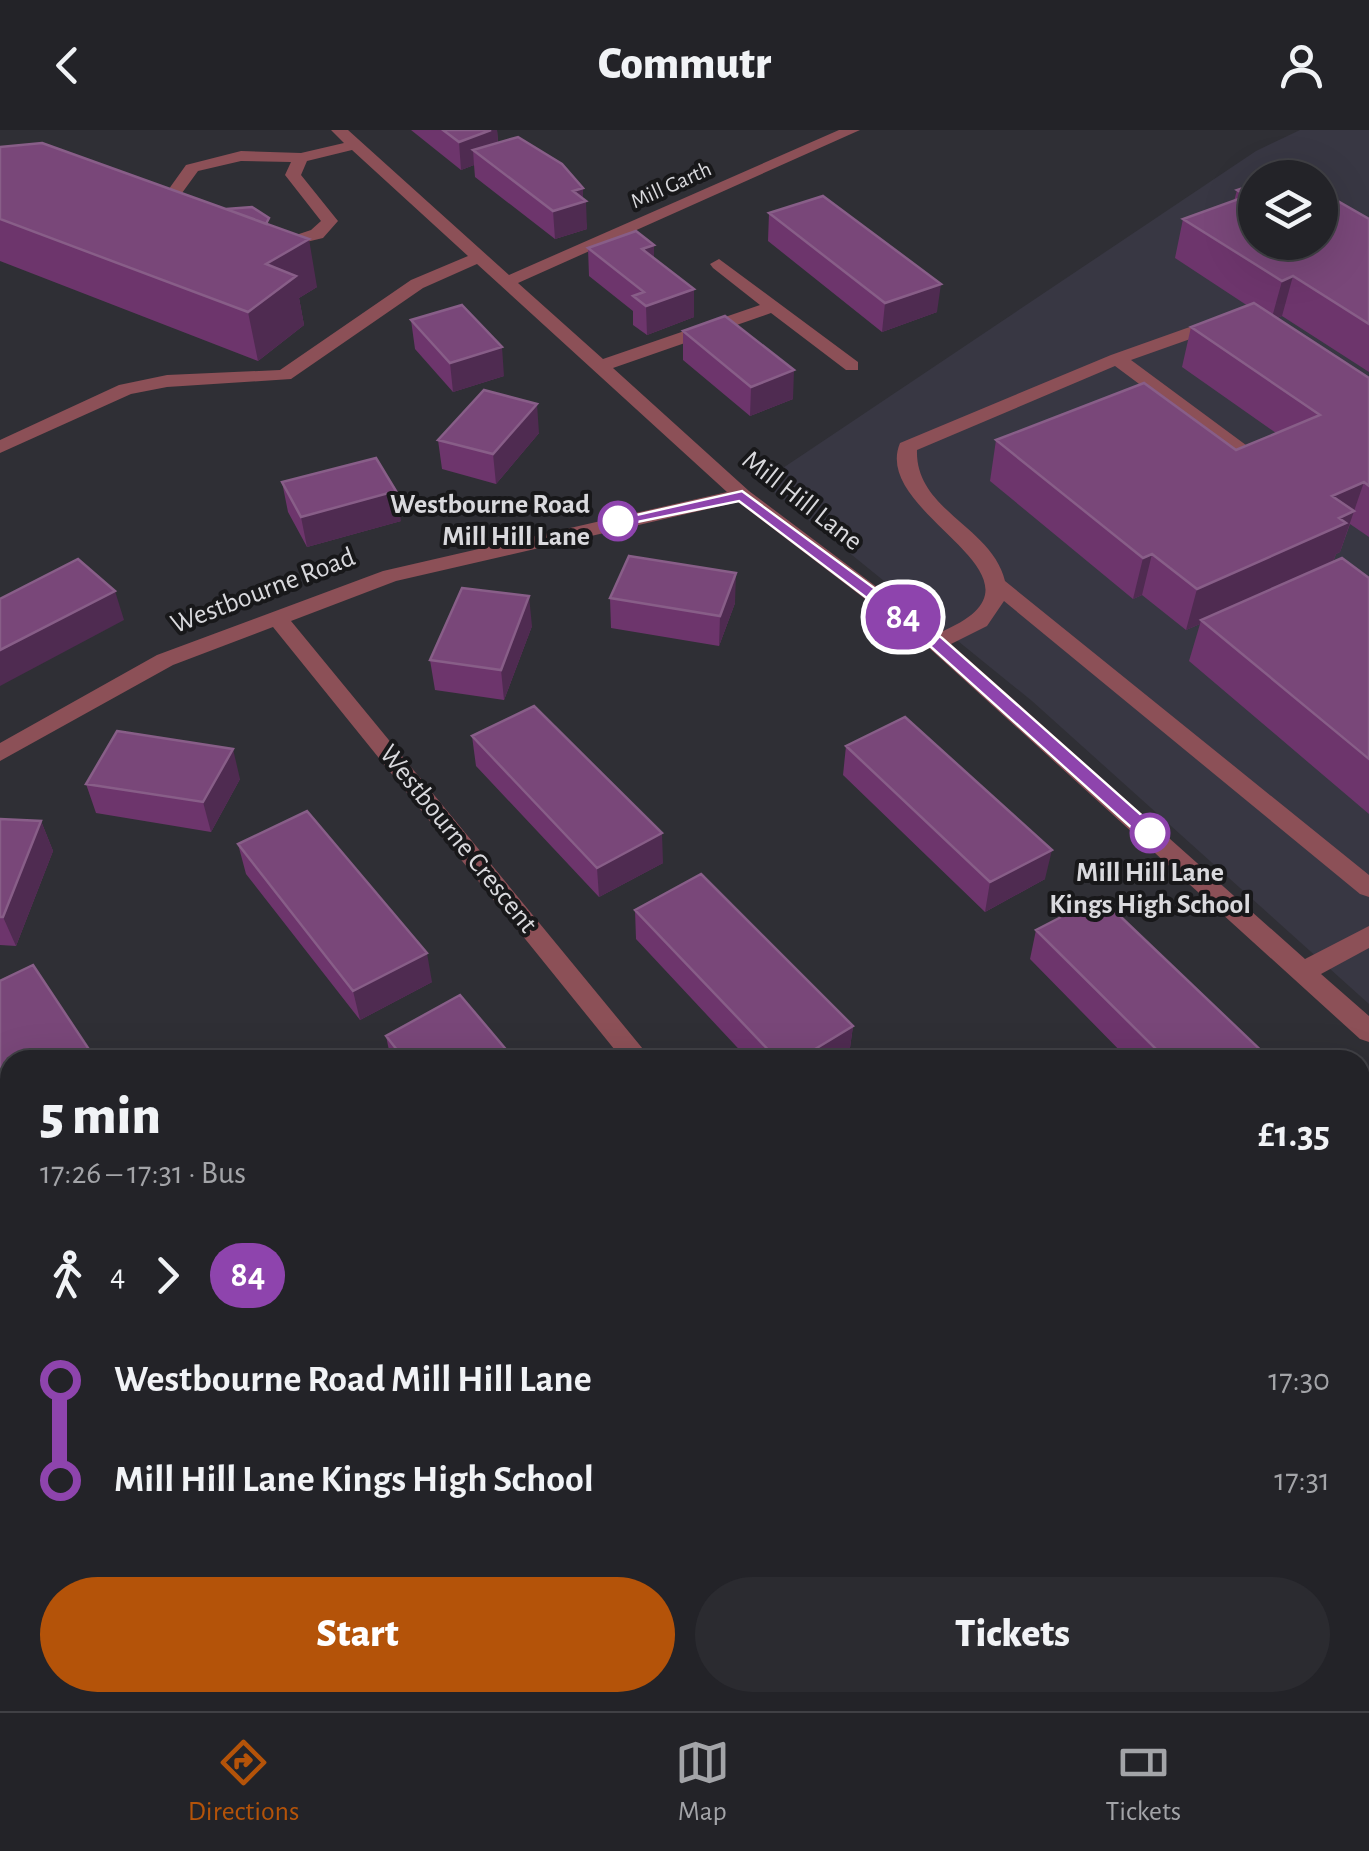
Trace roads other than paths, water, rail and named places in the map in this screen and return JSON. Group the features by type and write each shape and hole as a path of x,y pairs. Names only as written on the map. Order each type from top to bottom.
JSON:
{"street":[{"name":"Mill Hill Lane","path":"339,130 742,495 936,642 1369,1032"},
{"name":"Mill Garth","path":"508,281 852,130"},
{"path":"201,220 186,213 174,194 192,168 242,156 301,158 353,145"},
{"path":"267,242 303,240 330,221 293,176 301,158"},
{"path":"0,446 126,389 167,381 284,375 417,284 481,256"},
{"path":"719,264 852,366"},
{"path":"601,366 772,306"},
{"path":"936,642 982,620 997,601 997,585 990,567 965,536 913,485 902,460 906,447 1208,324 1246,326"},
{"path":"1118,359 1243,452"},
{"name":"Westbourne Road","path":"0,752 165,660 390,576 742,495"},
{"path":"997,585 1369,888"},
{"name":"Westbourne Crescent","path":"277,618 631,1050"},
{"path":"1304,971 1369,936"}],"place":[{"name":"Westbourne Road Mill Hill Lane","path":"618,521"},
{"name":"Mill Hill Lane Kings High School","path":"1150,833"}]}
